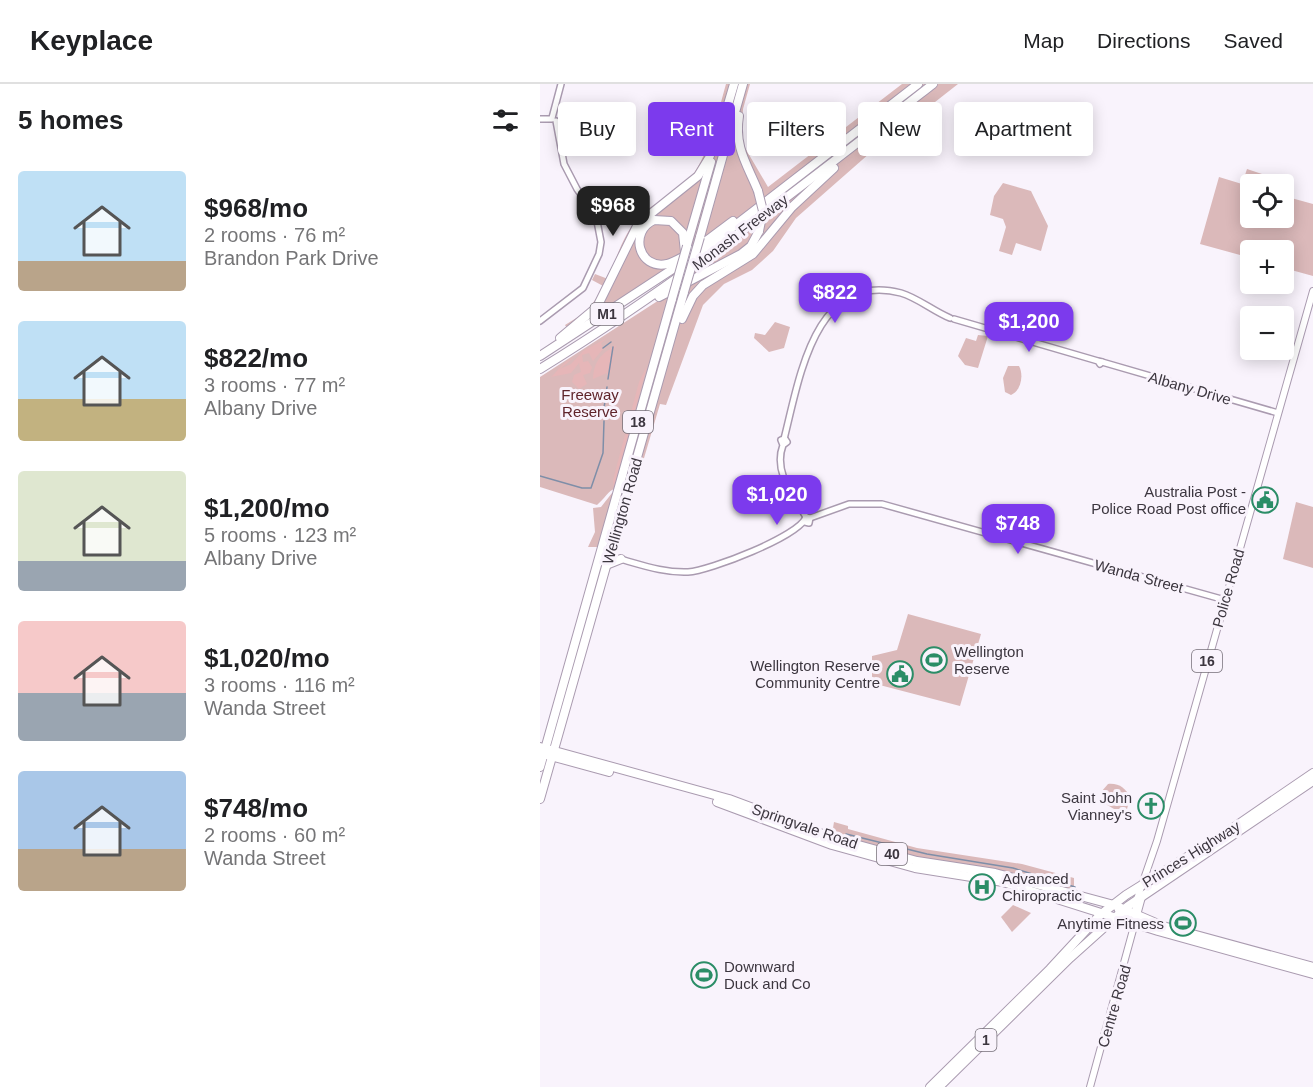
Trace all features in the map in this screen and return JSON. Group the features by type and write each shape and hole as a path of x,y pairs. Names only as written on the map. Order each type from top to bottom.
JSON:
{"highway":[{"name":"Wellington Road","path":"729,102 734,84"},
{"name":"Wellington Road","path":"624,487 661,374 744,84"},
{"path":"599,332 741,254 751,246 759,231 763,211 758,192 743,162 737,138 744,84"},
{"name":"Monash Freeway","path":"540,354 711,244 918,84"},
{"name":"Monash Freeway","path":"910,102 933,84"},
{"name":"Monash Freeway","path":"540,369 599,332 734,238 858,142"},
{"path":"661,374 683,316 697,291 714,277 753,254 792,207 858,144"},
{"path":"540,354 588,317 597,307 638,224 688,186 704,167 708,156"},
{"name":"Wellington Road","path":"540,767 560,730 672,299 713,156"},
{"path":"686,248 681,230 668,219 648,223 639,235 639,248 647,259 657,264 671,262 805,171"},
{"name":"Wellington Road","path":"540,799 549,752 605,558"},
{"path":"605,558 621,559"},
{"name":"Springvale Road","path":"549,752 912,860 988,872 1094,900 1163,926 1313,967"},
{"name":"Princes Highway","path":"1074,943 1116,908 1142,894 1160,874 1313,773"},
{"name":"Princes Highway","path":"930,1087 1038,986 1089,926 1313,782"},
{"name":"Springvale Road","path":"767,817 826,843 908,866 982,877 1084,906 1116,908 1137,917 1154,930 1313,974"},
{"path":"1045,894 1052,905"},
{"path":"1094,900 1112,899 1116,908"},
{"path":"1084,906 1090,913 1089,926"},
{"name":"Princes Highway","path":"939,1087 1116,908"}],"main road":[{"name":"Police Road","path":"1142,894 1313,291"},
{"path":"1149,866 1152,872 1160,874"},
{"path":"1142,894 1152,895 1156,885"},
{"name":"Centre Road","path":"1090,1087 1133,936 1142,894"},
{"path":"1133,936 1154,930"}],"street":[{"path":"540,321 583,288 602,242 601,227 596,214 577,189 564,164 554,120 561,84"},
{"path":"542,119 554,120"},
{"name":"Albany Drive","path":"807,519 781,473 780,458 783,442 811,342 821,323 835,307 859,294 886,290 908,296 952,319 1278,413"},
{"name":"Wanda Street","path":"621,559 668,572 696,572 773,541 807,519 849,504 885,505 1225,600"}],"green space":[{"name":"Freeway Reserve","path":"726,84 750,84 743,109 741,141 747,156 750,156 768,187 808,156 846,156 846,127 858,118 858,156 867,156 796,218 773,251 752,270 724,284 703,305 666,405 660,404 634,492 612,490 597,505 540,487 540,377 670,293 673,270 572,336 565,325 586,312 605,287 592,280 595,274 608,279 630,228 642,214 682,187 695,172 704,156 735,156 735,102 721,102"},
{"path":"902,84 958,84 935,102 879,102"},
{"path":"1247,169 1262,174 1245,174"},
{"path":"1219,177 1240,183 1240,228 1294,228 1294,199 1313,204 1313,276 1294,271 1294,240 1240,240 1240,255 1200,244"},
{"path":"1003,183 1031,191 1048,226 1041,251 1016,243 1012,255 999,251 1006,227 1003,219 990,215 994,196"},
{"path":"775,322 790,327 784,348 769,352 754,338 755,333 765,335"},
{"path":"978,335 988,336 978,368 965,365 958,356 966,338 976,341"},
{"path":"1008,366 1019,366 1021,374 1021,382 1011,395 1005,392 1003,378"},
{"path":"612,493 614,494 599,547 588,547 595,532 593,508 601,507"},
{"path":"1296,502 1313,507 1313,568 1283,559"},
{"name":"Wellington Reserve","path":"908,614 981,634 960,706 872,683 872,656 897,650"},
{"path":"1108,784 1119,785 1126,791 1130,798 1127,809 1114,809 1104,803 1102,791"},
{"path":"834,822 848,826 848,829 917,848 1022,864 1074,878 1074,892 1008,873 916,857 832,834"},
{"path":"1013,905 1031,913 1012,932 1001,917"}],"shaded area":[{"path":"607,338 601,343 603,349 593,361 589,353 582,355 583,362 588,361 592,367 590,373 583,375 587,384 579,389 572,382 574,375 581,372 579,363 571,373 551,377 565,363 573,358 560,369 571,364 583,351"},
{"path":"616,346 612,354 614,355 609,378 607,373 593,379 599,358"},
{"path":"647,366 614,489 613,480 639,382"}],"waterway":[{"path":"603,348 611,342"},
{"path":"608,379 613,347"},
{"path":"603,415 607,387"},
{"path":"540,476 582,488 591,488 603,453 604,421"},
{"path":"846,834 927,854 1013,868 1075,887"}],"place":[{"name":"Australia Post - Police Road Post office","path":"1265,500"},
{"name":"Wellington Reserve","path":"934,660"},
{"name":"Wellington Reserve Community Centre","path":"900,674"},
{"name":"Saint John Vianney's","path":"1151,806"},
{"name":"Advanced Chiropractic","path":"982,887"},
{"name":"Anytime Fitness","path":"1183,923"},
{"name":"Downward Duck and Co","path":"704,975"}]}
